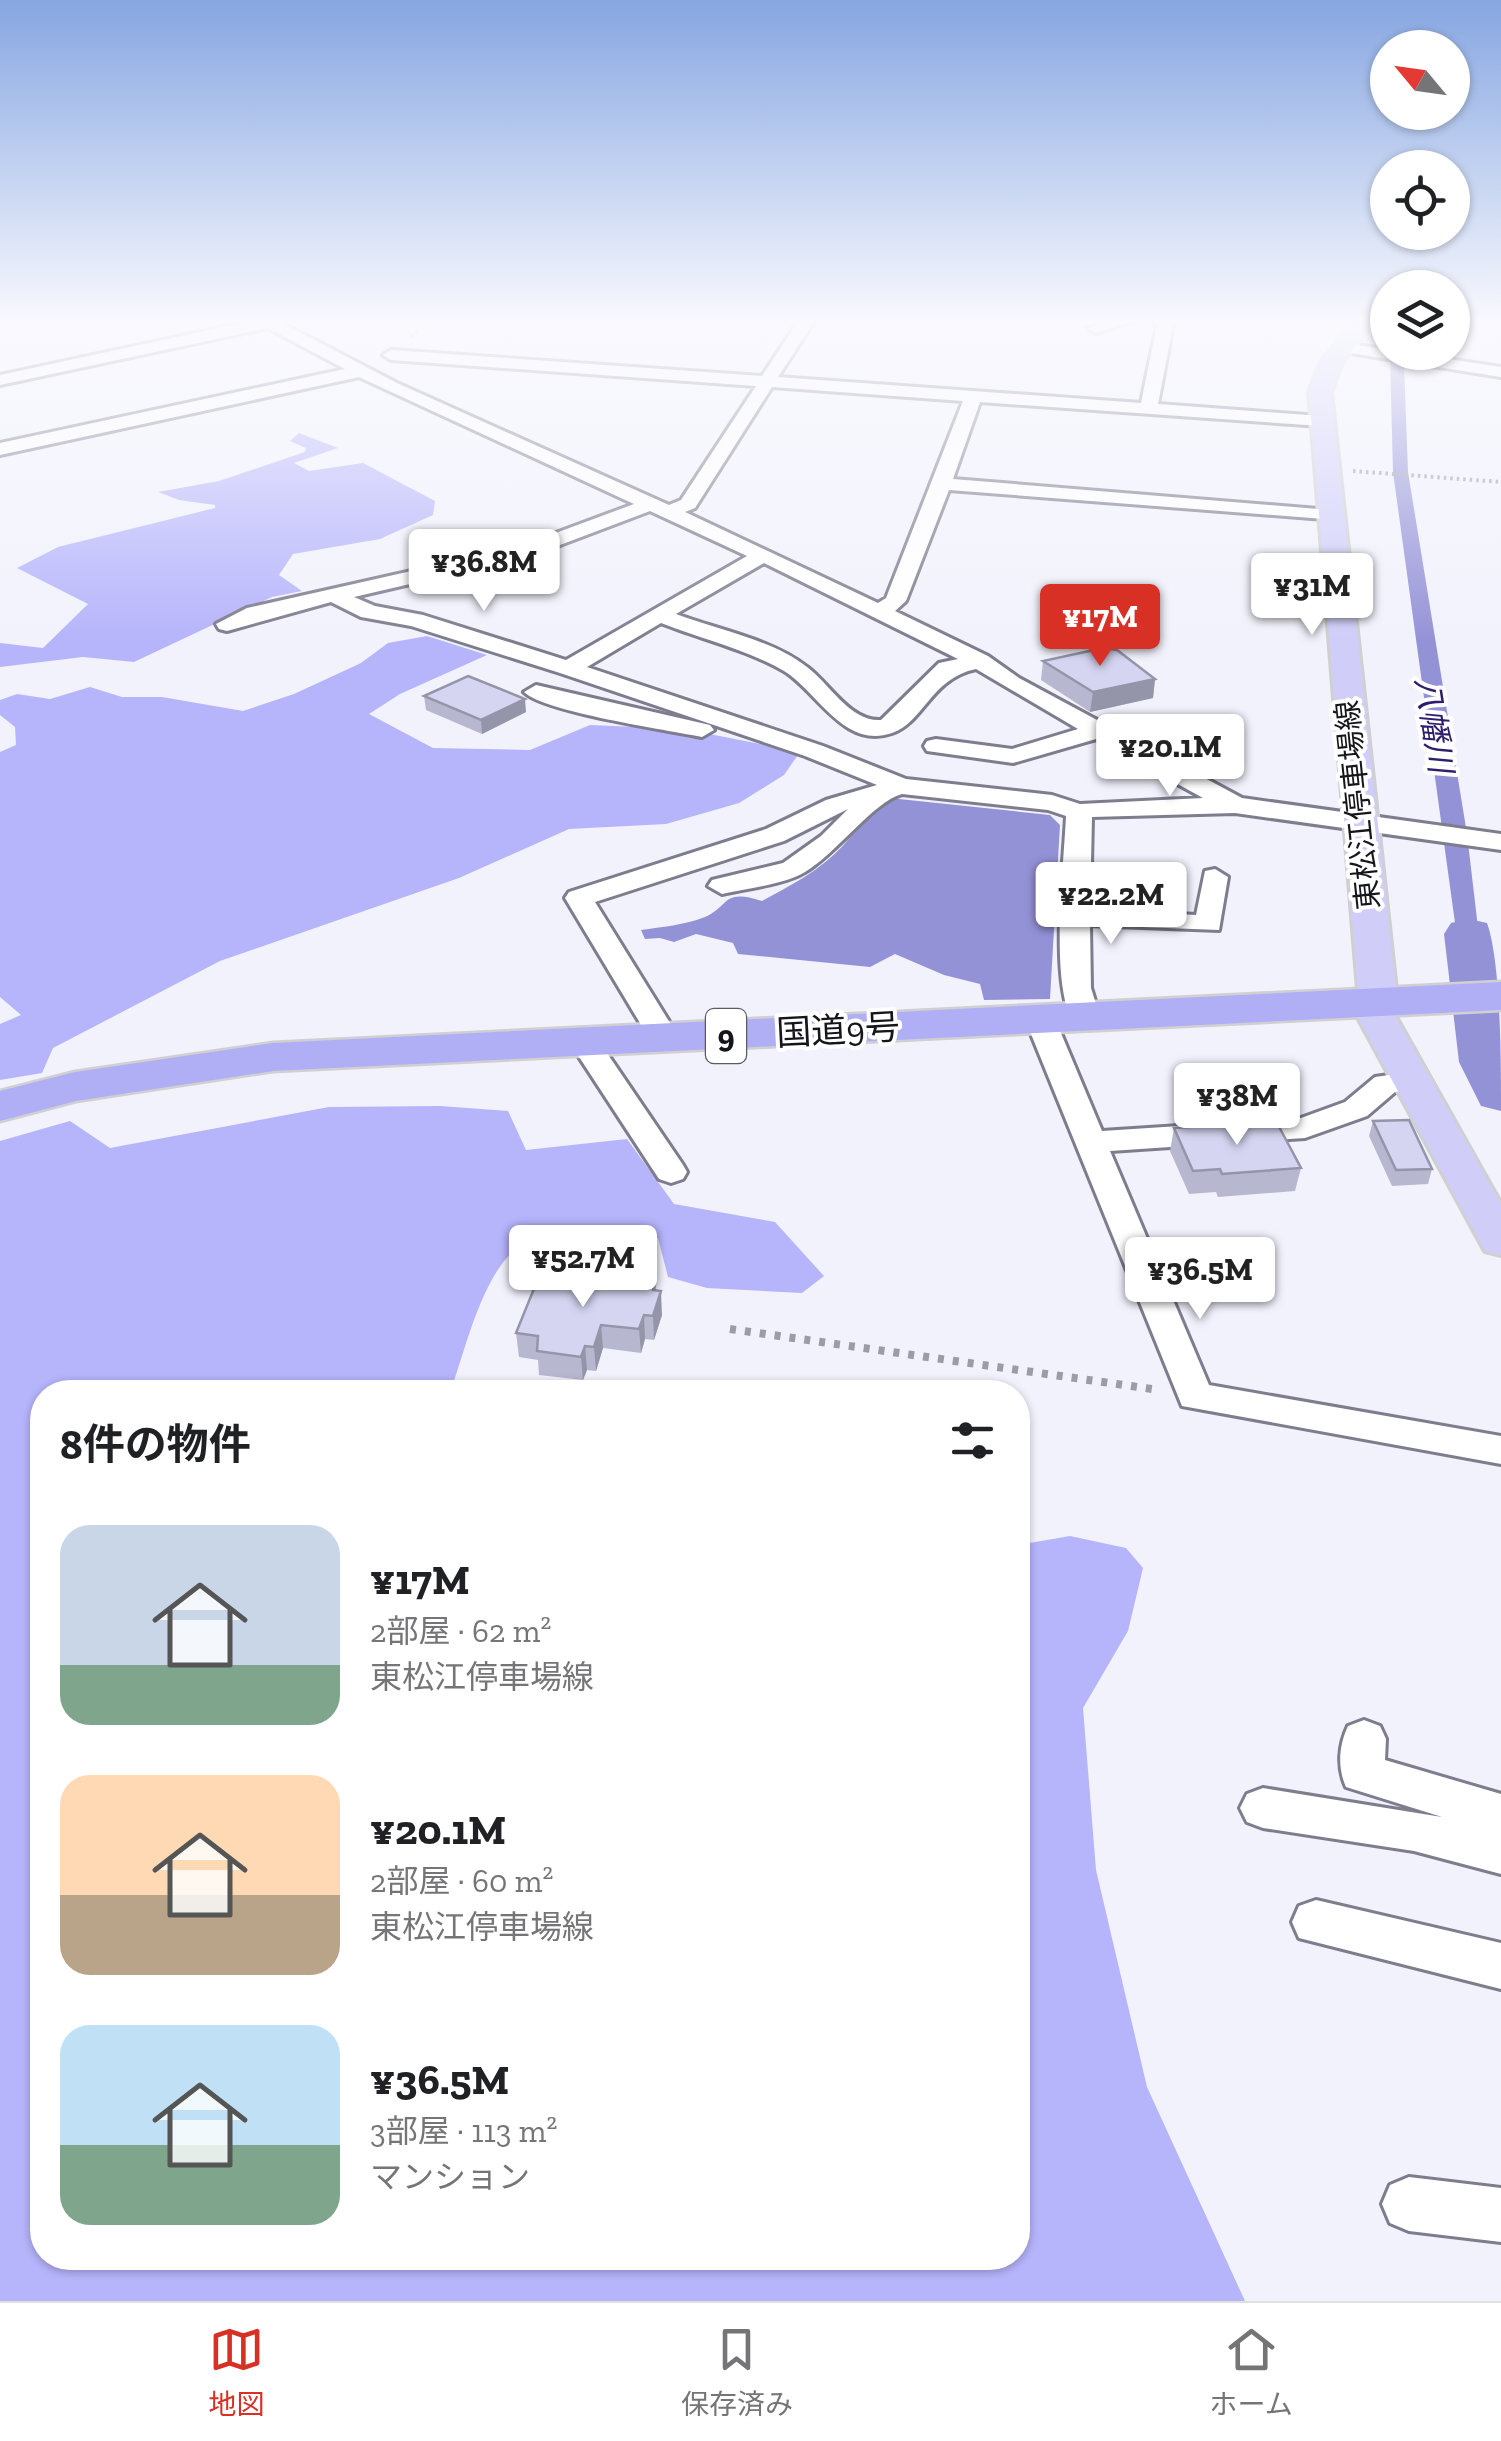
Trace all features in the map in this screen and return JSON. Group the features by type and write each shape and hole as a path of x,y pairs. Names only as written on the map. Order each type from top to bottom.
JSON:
{"highway":[{"name":"国道9号","path":"0,1106 75,1087 274,1056 1484,997"}],"main road":[{"name":"東松江停車場線","path":"1322,427 1376,990 1370,1003"},
{"path":"1370,1003 1501,1240"}],"street":[{"path":"0,450 103,427"},
{"path":"484,427 763,555 980,661 1010,683 1235,805"},
{"path":"227,624 255,613 524,552 661,508 688,504 738,427"},
{"path":"880,612 895,601 962,427"},
{"path":"942,484 1330,516"},
{"path":"568,668 763,555"},
{"path":"332,595 369,612 415,620 814,751 891,788 1052,803 1079,812 1095,808 1235,805 1501,842"},
{"path":"661,616 793,668 832,706 861,723 881,728 888,727 948,668 980,661"},
{"path":"536,692 563,701 814,751"},
{"path":"936,746 1006,756 1097,731"},
{"path":"722,886 792,868 830,842 891,788"},
{"path":"658,1039 655,1024 579,898 775,835 835,805 891,788"},
{"path":"1079,812 1076,988 1063,1018 1091,1142 1194,1396 1501,1450"},
{"path":"1076,916 1209,924 1216,877"},
{"path":"585,1042 671,1172"},
{"path":"1091,1142 1306,1128 1356,1109 1386,1084 1410,1081"},
{"path":"1364,1739 1362,1773 1501,1814"},
{"path":"1264,1808 1414,1830 1501,1853"},
{"path":"1316,1922 1501,1966"},
{"path":"1410,2204 1501,2215"}],"path":[{"path":"1388,474 1501,482"},
{"path":"730,1329 1194,1396"}],"shaded area":[{"path":"299,433 338,448 294,463 309,471 363,463 435,501 433,515 380,539 293,554 279,575 302,591 272,597 134,662 83,657 0,667 0,643 43,648 88,604 17,568 58,547 215,508 158,492 219,481 305,452 306,448 290,441"},
{"path":"427,636 487,655 400,694 369,714 433,748 530,750 590,725 684,729 800,752 784,775 739,803 666,824 569,829 459,878 220,961 53,1048 42,1073 0,1080 0,1024 21,1015 0,997 0,752 16,745 15,727 0,715 0,700 17,694 50,699 90,687 122,697 162,697 243,711 294,694 361,663 388,643"},
{"path":"440,1106 508,1111 526,1150 627,1139 674,1204 775,1222 824,1276 802,1293 707,1288 668,1277 658,1238 540,1236 521,1244 492,1279 454,1380 30,1380 30,2270 1030,2270 1030,1543 1070,1536 1126,1548 1143,1568 1128,1631 1083,1708 1096,1870 1147,2087 1245,2301 0,2301 0,1141 70,1121 110,1148 329,1107"}],"water":[{"path":"1392,427 1406,427 1408,472 1467,834 1484,979 1463,981 1393,472"},
{"path":"880,797 1050,815 1060,825 1050,999 984,1000 980,984 944,975 895,954 870,967 738,954 733,943 696,934 674,942 645,939 641,930 697,920 733,897 762,901 801,879 841,847"}],"building":[{"path":"1103,648 1117,650 1155,679 1093,692 1043,661"},
{"path":"468,676 525,699 481,720 424,696"},
{"path":"1409,1120 1432,1169 1396,1170 1373,1121"},
{"path":"1276,1121 1301,1168 1222,1174 1220,1169 1193,1171 1174,1128"},
{"path":"542,1269 655,1284 653,1290 661,1291 653,1316 644,1315 639,1329 601,1325 594,1347 585,1346 581,1357 537,1351 538,1336 516,1333"}],"waterway":[{"name":"八幡川","path":"1469,934 1486,1062 1501,1094"}]}
